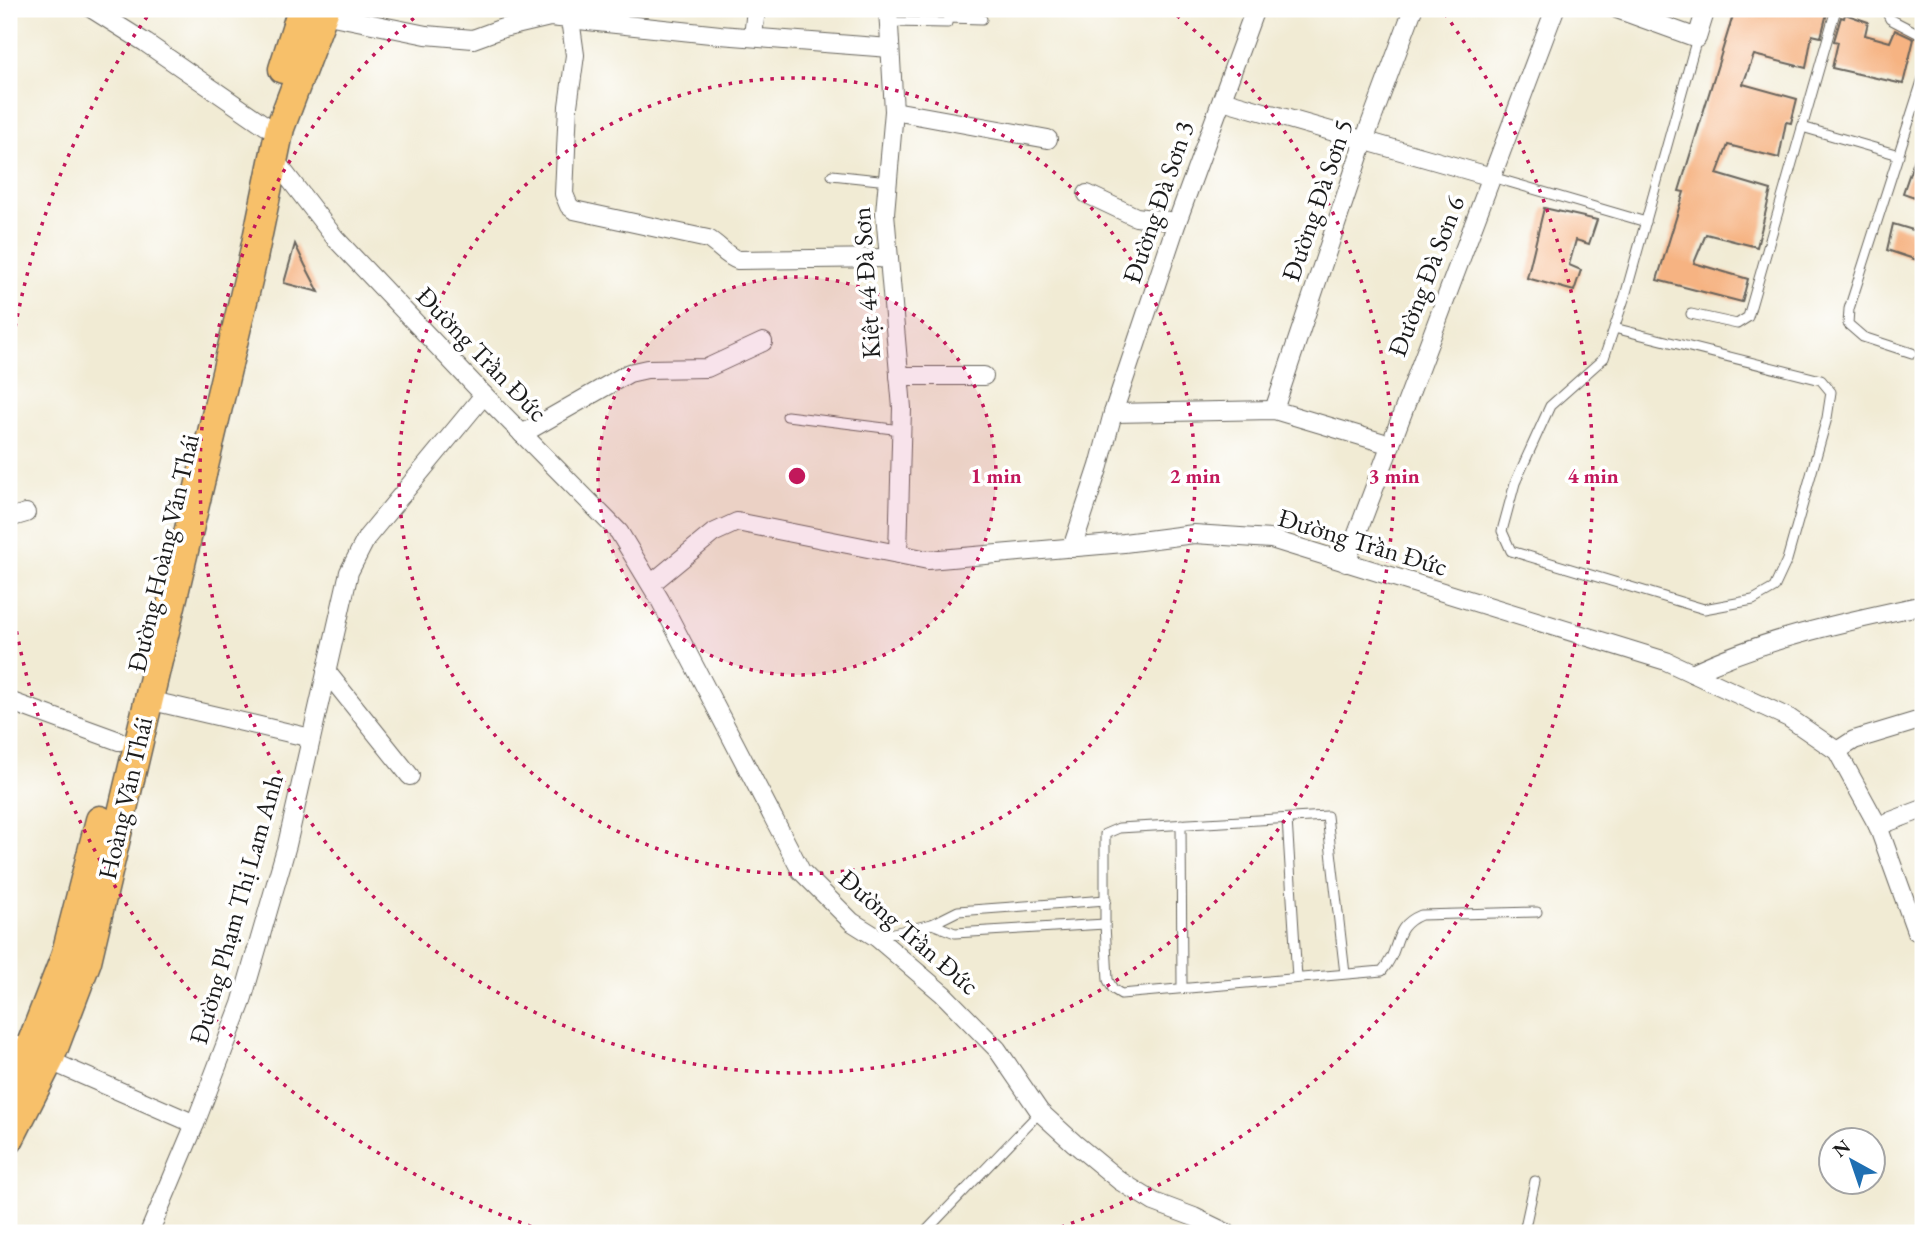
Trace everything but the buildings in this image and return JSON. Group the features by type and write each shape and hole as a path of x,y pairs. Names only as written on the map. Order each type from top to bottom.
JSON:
{"main road":[{"name":"Đường Hoàng Văn Thái","path":"267,156 266,126 317,10"},
{"name":"Đường Hoàng Văn Thái","path":"9,1092 29,1052 65,957 267,156 281,128 317,10"},
{"name":"Hoàng Văn Thái","path":"9,1140 29,1052 87,961 253,263 267,156"}],"street":[{"path":"92,9 266,126"},
{"path":"753,37 755,9"},
{"name":"Đường Đà Sơn 3","path":"1072,548 1113,413 1177,222 1255,9"},
{"name":"Đường Đà Sơn 5","path":"1274,410 1364,141 1413,9"},
{"name":"Đường Đà Sơn 6","path":"1346,563 1555,9"},
{"path":"1617,9 1697,38 1706,9"},
{"path":"317,10 426,35 473,39 503,28 550,17 890,48"},
{"name":"Kiệt 44 Đà Sơn","path":"889,15 894,111 885,213 899,376 901,430 898,554"},
{"path":"570,19 575,55 568,106 564,194 569,206 579,212 708,239 718,244 732,259 738,260 889,258"},
{"path":"1222,100 1492,177"},
{"path":"894,111 1048,139"},
{"name":"Đường Trần Đức","path":"267,156 335,238 619,533 651,584 801,871 852,922 876,937 943,994 997,1049 1041,1112 1120,1181 1195,1225 1227,1233"},
{"path":"1087,194 1136,217 1177,222"},
{"path":"522,434 629,373 648,369 707,368 764,342"},
{"path":"899,376 984,376"},
{"name":"Đường Phạm Thị Lam Anh","path":"149,1233 241,1004 287,845 349,572 368,537 484,395"},
{"path":"1113,413 1274,410 1391,445"},
{"name":"Đường Trần Đức","path":"651,584 713,533 737,523 928,560 1194,534 1271,539 1666,662 1789,718 1837,751 1878,826 1916,931"},
{"path":"1692,673 1718,660 1804,633 1914,607 1923,608"},
{"path":"326,671 410,776"},
{"path":"9,701 119,741"},
{"path":"148,701 311,738"},
{"path":"1837,751 1854,740 1920,720"},
{"path":"1878,826 1923,809"},
{"path":"29,1052 195,1124"}],"lane":[{"path":"1691,314 1737,324 1748,317 1836,9"},
{"path":"1885,9 1890,19 1923,36"},
{"path":"889,15 947,23 948,18 982,19"},
{"path":"1614,328 1821,380 1831,392 1827,418 1787,560 1774,588 1753,600 1704,609 1511,551 1502,531 1515,483 1550,406 1604,358 1646,222 1697,38"},
{"path":"1912,353 1863,337 1848,324 1849,309 1923,78"},
{"path":"1802,127 1899,155"},
{"path":"832,175 888,181"},
{"path":"1492,177 1646,222"},
{"path":"787,416 901,430"},
{"path":"1345,974 1327,816 1119,828 1105,834 1108,980 1113,989 1121,994 1382,971 1392,959 1398,935 1406,920 1421,915 1537,912"},
{"path":"1287,818 1297,978"},
{"path":"1181,824 1182,988"},
{"path":"876,937 932,924 958,912 1106,900"},
{"path":"932,924 955,933 1105,924"},
{"path":"924,1233 1041,1112"},
{"path":"1520,1233 1525,1227 1535,1181"}]}
